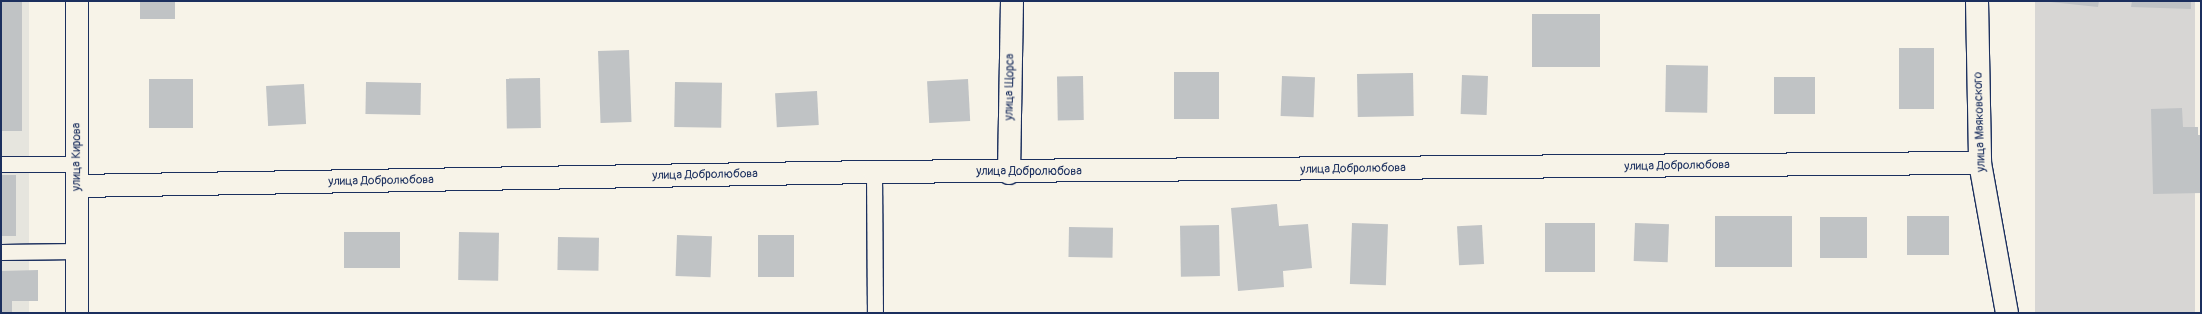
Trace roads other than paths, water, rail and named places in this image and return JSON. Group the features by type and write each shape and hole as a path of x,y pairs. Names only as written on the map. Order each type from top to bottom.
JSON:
{"street":[{"name":"улица Кирова","path":"77,1 77,313"},
{"name":"улица Щорса","path":"1009,173 1012,1"},
{"name":"улица Маяковского","path":"1977,1 1980,162 2007,313"},
{"name":"улица Добролюбова","path":"78,186 874,172 1009,173 1980,162"}],"lane":[{"path":"1,164 77,164"},
{"path":"874,172 875,313"},
{"path":"1,252 77,251"}]}
